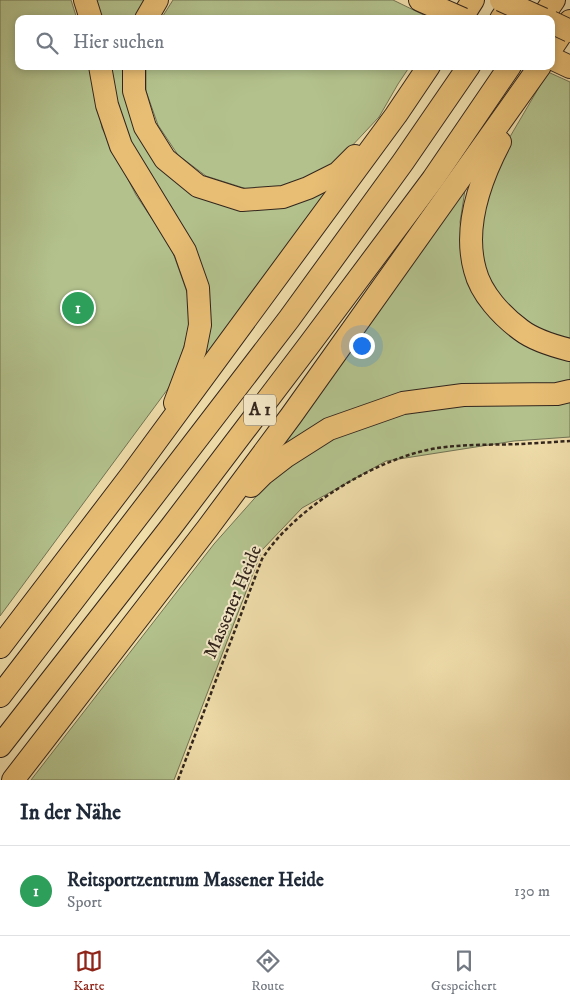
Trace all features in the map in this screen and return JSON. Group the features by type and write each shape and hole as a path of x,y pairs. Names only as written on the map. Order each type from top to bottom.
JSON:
{"highway":[{"path":"85,0 89,15"},
{"path":"148,15 157,0"},
{"path":"465,15 474,0"},
{"path":"501,0 533,15"},
{"path":"504,15 514,0"},
{"path":"545,15 554,0"},
{"path":"429,4 453,15"},
{"path":"555,43 570,21"},
{"path":"555,24 570,31"},
{"path":"555,60 570,67"},
{"path":"101,70 108,105 120,146 185,251 198,288 200,325 195,350 175,403 132,474"},
{"path":"134,70 134,91 145,127 165,159 198,186 242,200 283,197 308,188 338,173 396,115"},
{"path":"0,647 132,474 396,115 426,70"},
{"name":"A 1","path":"0,696 289,319 403,162 466,70"},
{"name":"A 1","path":"0,746 172,527 315,337 433,178 507,70"},
{"path":"536,72 489,162 472,222 471,249 475,272 485,293 502,314 522,331 547,343 570,350"},
{"path":"13,780 207,529 291,416 536,72"},
{"path":"207,529 263,474 285,456 329,429 403,404 463,395 557,394 570,392"}],"path":[{"name":"Massener Heide","path":"178,780 262,559 269,547 296,519 341,487 387,463 411,454 437,448 464,445 570,441"}],"green space":[{"path":"0,0 71,0 76,15 15,15 15,70 91,70 102,128 136,195 171,247 189,298 189,330 173,382 0,616"},
{"path":"90,0 151,0 142,15 94,15"},
{"path":"173,0 393,0 424,15 164,15"},
{"path":"106,70 130,70 140,130 243,205 342,175 202,369 207,325 127,146"},
{"path":"146,70 407,70 379,117 333,166 304,182 276,188 247,189 206,176 178,155 158,125 146,91"},
{"path":"548,72 570,82 570,344 547,337 491,291 477,250 494,164"},
{"path":"465,190 460,222 465,268 474,295 495,323 525,345 570,359 570,385 459,388 268,455"},
{"path":"570,399 570,437 514,441 386,461 302,508 262,550 174,780 31,780 214,544 269,482 293,462 335,437 406,410"}],"place":[{"name":"Reitsportzentrum Massener Heide","path":"78,308"}]}
